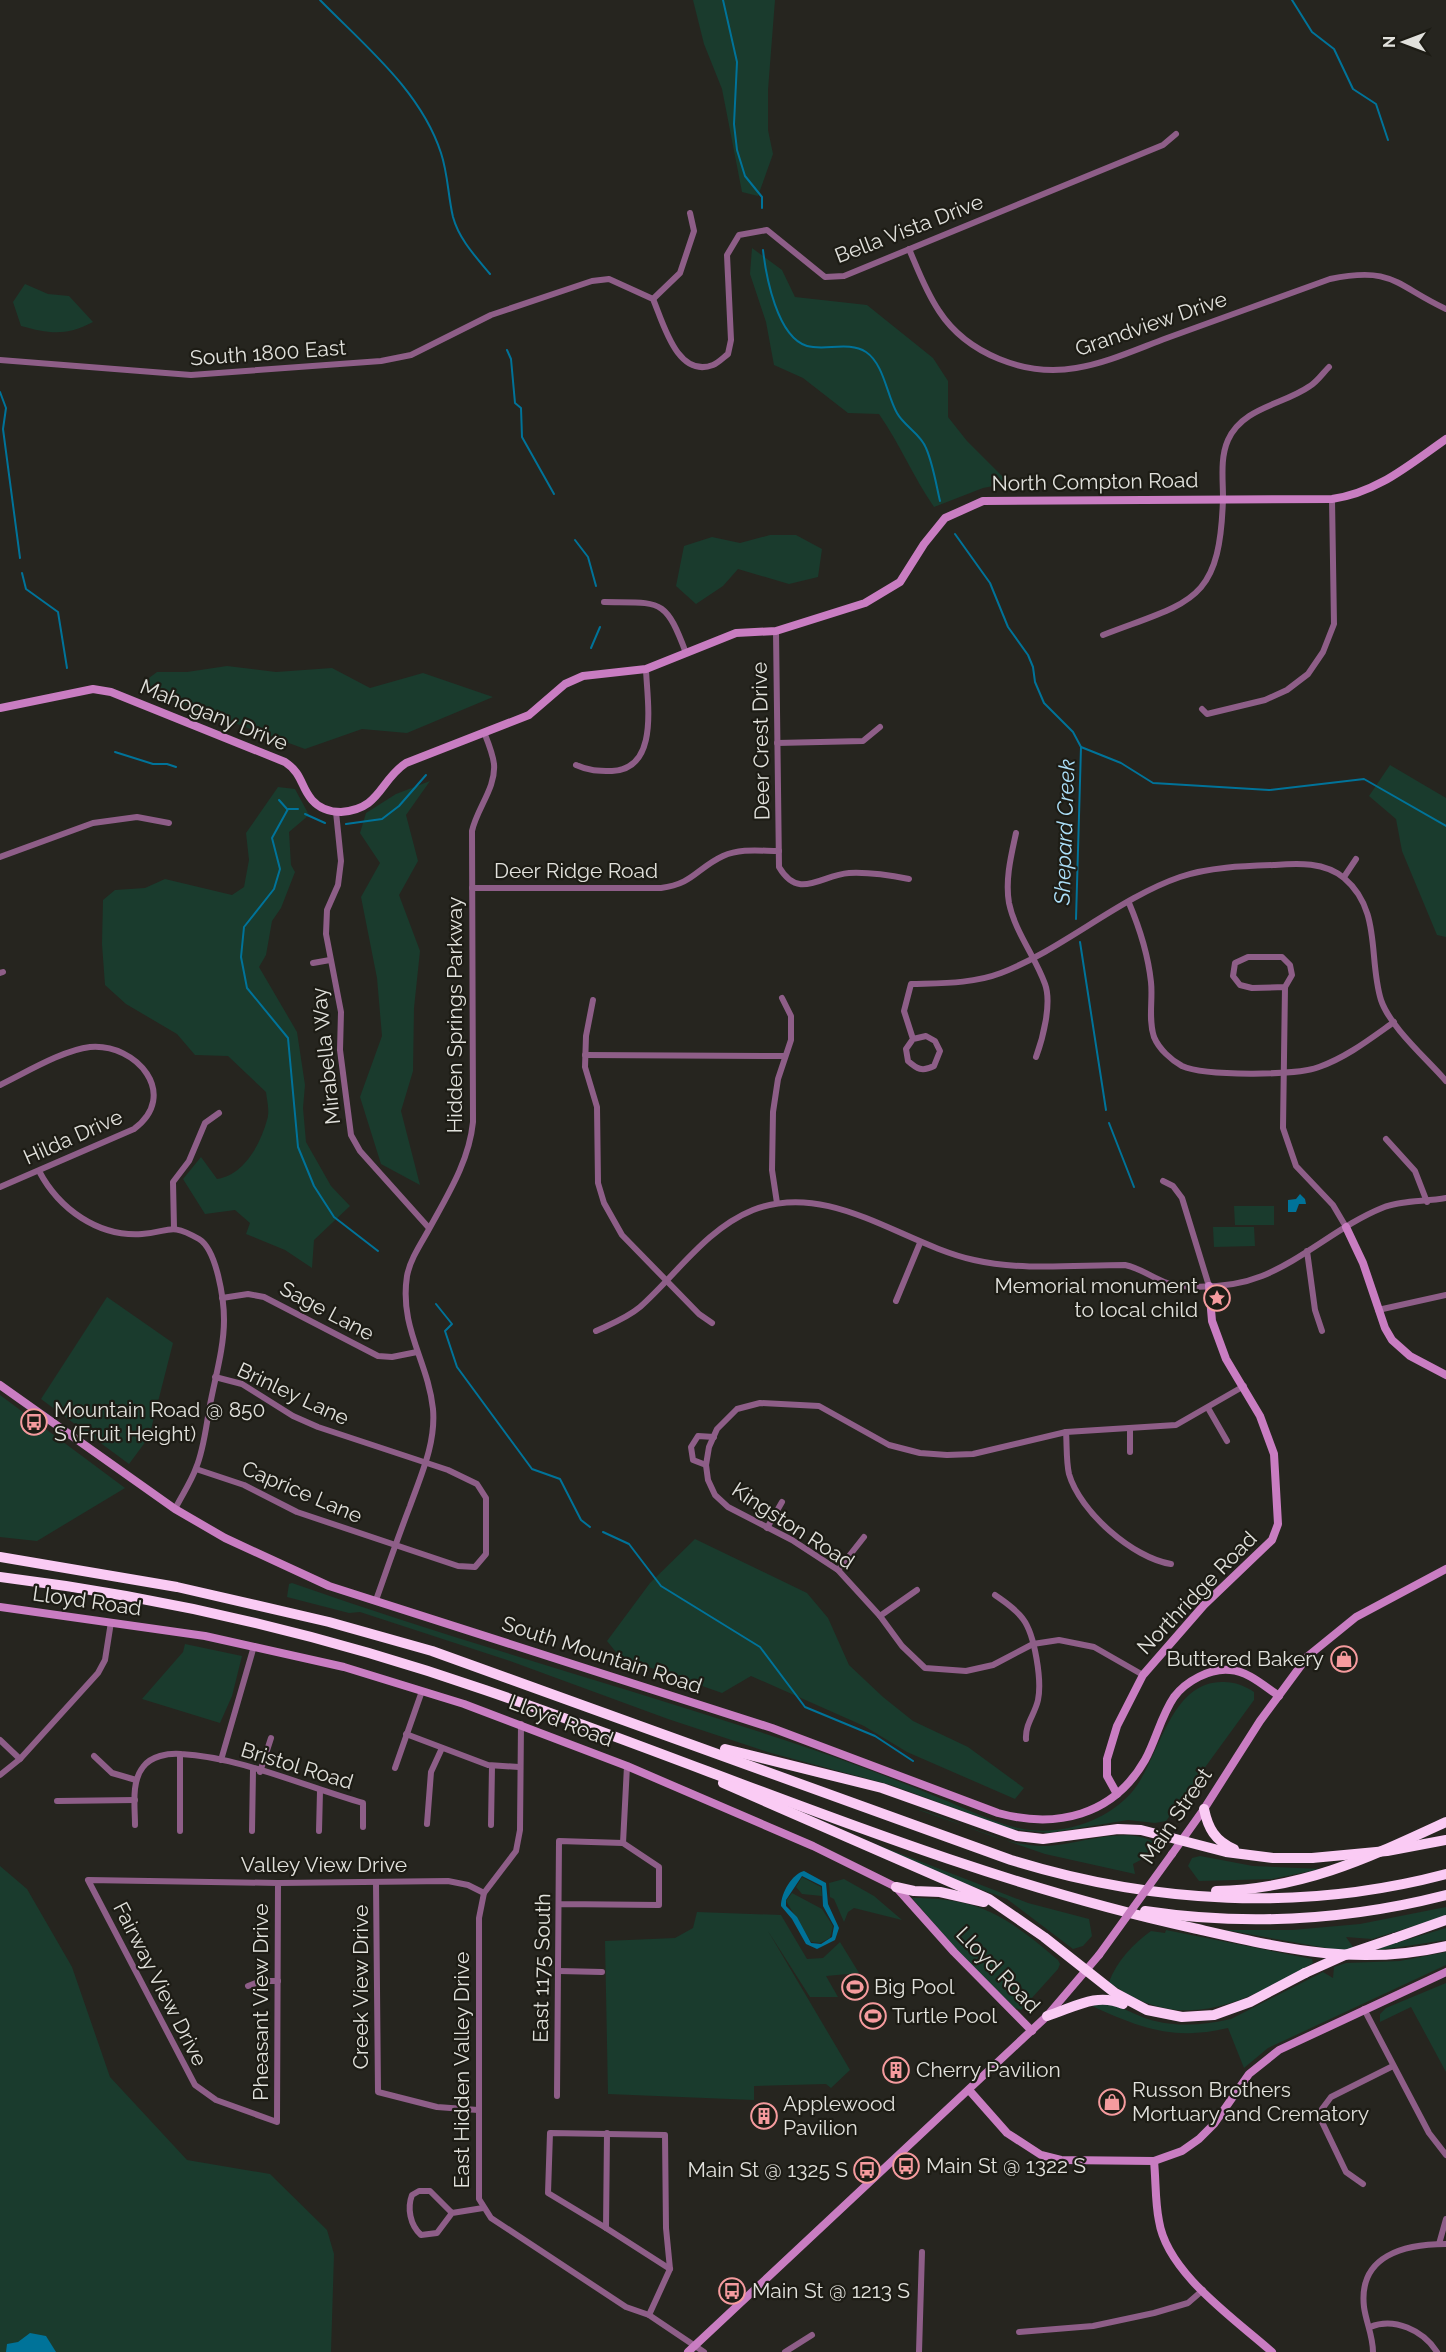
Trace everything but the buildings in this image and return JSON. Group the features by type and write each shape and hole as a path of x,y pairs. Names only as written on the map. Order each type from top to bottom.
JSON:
{"highway":[{"path":"0,1557 177,1587 329,1622 452,1658 630,1720 1011,1860 1106,1884 1184,1895 1268,1899 1362,1892 1446,1874"},
{"path":"0,1577 198,1611 349,1648 485,1690 1014,1882 1125,1914 1325,1955 1369,1957 1418,1952 1446,1946"},
{"path":"630,1720 729,1750 882,1788 1017,1836 1043,1839 1118,1829 1141,1830 1226,1852 1312,1858 1387,1851 1446,1840"},
{"path":"643,1747 989,1899 1018,1917 1115,1993 1142,2008"},
{"path":"1204,1809 1213,1834 1222,1844 1248,1855"},
{"path":"1106,1884 1213,1891 1283,1884 1339,1870 1446,1822"},
{"path":"896,1887 914,1891 940,1892 996,1905"},
{"path":"1085,1902 1200,1918 1284,1919 1359,1913 1446,1895"},
{"path":"1047,2016 1097,1998 1182,2017 1214,2015 1250,2002 1345,1955 1446,1920"}],"street":[{"name":"Bella Vista Drive","path":"653,299 676,351 686,362 700,366 713,365 728,354 731,340 727,255 739,236 767,230 825,277 844,276 1163,145 1176,134"},
{"path":"653,299 680,273 694,231 690,213"},
{"name":"Grandview Drive","path":"909,249 931,298 954,329 989,354 1033,369 1057,371 1102,362 1330,279 1357,273 1382,275 1399,281 1445,307"},
{"name":"South 1800 East","path":"0,360 191,375 381,362 411,355 491,315 592,281 609,279 653,299"},
{"path":"1102,635 1190,600 1206,584 1217,557 1223,499 1222,461 1228,440 1240,422 1310,386 1329,367"},
{"name":"North Compton Road","path":"776,631 865,603 900,582 924,544 945,518 983,501 1332,499 1350,496 1381,484 1446,439"},
{"path":"1202,709 1207,714 1228,710 1265,700 1287,690 1308,674 1323,652 1334,624 1332,499"},
{"path":"604,602 651,603 663,608 673,619 686,653"},
{"path":"336,812 356,810 370,804 397,769 406,763 529,715 566,684 583,676 646,669 736,633 776,631"},
{"name":"Deer Crest Drive","path":"776,631 779,867 785,877 796,884 810,885 845,873 870,872 909,879"},
{"path":"576,765 591,772 617,771 636,762 644,750 647,734 646,669"},
{"name":"Mahogany Drive","path":"0,708 93,689 111,692 285,762 301,778 312,800 320,808 336,812"},
{"path":"777,743 863,741 880,727"},
{"name":"Hidden Springs Parkway","path":"376,1600 425,1463 434,1427 433,1408 408,1327 405,1291 414,1255 465,1161 471,1144 473,1122 472,831 475,818 495,777 494,761 484,732"},
{"name":"Mirabella Way","path":"336,812 341,861 338,885 326,921 330,960 341,1012 340,1050 351,1135 360,1152 429,1228"},
{"path":"0,846 2,856 93,823 137,818 169,823"},
{"path":"1016,833 1008,866 1009,902 1018,930 1046,986 1045,1034 1036,1056"},
{"name":"Deer Ridge Road","path":"472,888 662,888 688,881 715,861 733,852 779,851"},
{"path":"1344,877 1356,859"},
{"path":"913,1039 904,1011 911,984 967,982 1001,973 1082,933 1129,903 1181,877 1237,867 1300,863 1324,867 1344,877 1364,901 1374,933 1376,976 1382,1002 1394,1022 1446,1081"},
{"path":"1129,903 1143,933 1151,983 1150,1018 1154,1038 1164,1054 1183,1066 1207,1072 1283,1072 1317,1068 1352,1052 1394,1022"},
{"path":"1285,987 1252,988 1240,985 1233,976 1235,963 1248,957 1281,957 1290,965 1292,975 1285,987 1283,1128 1292,1157 1296,1166 1333,1205 1346,1227 1363,1263 1384,1328 1402,1350 1446,1375"},
{"name":"Mirabella Way","path":"313,963 330,960"},
{"path":"777,1203 772,1170 773,1112 777,1079 791,1040 791,1016 782,998"},
{"path":"593,999 585,1068 597,1107 598,1183 604,1203 622,1235 711,1323"},
{"path":"926,1036 936,1041 940,1051 934,1066 927,1070 918,1069 908,1061 906,1049 913,1039 926,1036"},
{"name":"Hilda Drive","path":"0,1085 76,1051 101,1047 114,1050 136,1061 146,1071 154,1092 153,1109 146,1120 134,1129 0,1187"},
{"path":"585,1055 784,1056"},
{"path":"174,1228 173,1182 189,1161 205,1123 219,1113"},
{"path":"1386,1139 1415,1171 1427,1202"},
{"path":"39,1171 50,1191 62,1204 92,1225 121,1233 143,1234 174,1228 201,1240 214,1260 224,1320 196,1469 175,1509"},
{"name":"Northridge Road","path":"1117,1794 1107,1776 1107,1759 1117,1726 1143,1675 1204,1605 1272,1540 1278,1524 1274,1454 1260,1416 1226,1359 1212,1321 1209,1286 1182,1198 1173,1186 1163,1181"},
{"path":"596,1331 639,1308 708,1239 732,1220 777,1203 805,1202 826,1205 920,1243 975,1260 1015,1265 1125,1265 1139,1268 1162,1282 1178,1286 1209,1286 1239,1283 1263,1276 1384,1207 1446,1198"},
{"path":"896,1301 920,1243"},
{"path":"1307,1251 1315,1310 1322,1331"},
{"name":"Sage Lane","path":"222,1298 248,1294 264,1297 378,1356 392,1357 417,1352"},
{"path":"1377,1310 1446,1295"},
{"name":"Brinley Lane","path":"215,1377 242,1384 293,1416 318,1427 448,1470 477,1484 486,1498 486,1554 475,1567 458,1566 395,1546"},
{"name":"South Mountain Road","path":"0,1385 175,1509 225,1538 329,1586 772,1728 998,1813 1026,1821 1056,1820 1082,1813 1117,1794 1130,1782 1145,1760 1175,1695 1193,1680 1213,1671 1231,1670 1249,1676 1279,1695"},
{"path":"714,1437 698,1436 691,1447 693,1460 706,1464 717,1429 737,1409 760,1403 819,1406 889,1445 921,1453 973,1454 1066,1432 1176,1425 1244,1386"},
{"path":"1208,1408 1227,1441"},
{"path":"1130,1428 1130,1452"},
{"path":"1066,1432 1069,1474 1078,1495 1105,1528 1155,1562 1171,1564"},
{"name":"Kingston Road","path":"706,1464 708,1480 715,1495 728,1507 838,1570 880,1616 902,1646 925,1668 966,1671 993,1665 1033,1644 1059,1640 1094,1647 1143,1675"},
{"name":"Caprice Lane","path":"196,1469 244,1485 297,1512 395,1546"},
{"path":"767,1528 782,1502"},
{"path":"838,1570 864,1537"},
{"name":"Main Street","path":"1088,1971 1183,1840 1279,1695 1308,1656 1356,1617 1446,1569"},
{"path":"880,1616 917,1590"},
{"path":"995,1595 1025,1620 1033,1644 1041,1685 1038,1703 1026,1730 1026,1739"},
{"name":"Lloyd Road","path":"0,1607 111,1622 254,1646 344,1667 521,1724 627,1766 813,1845 896,1887 954,1952 1032,2031"},
{"path":"0,1775 20,1759 98,1673 105,1660 111,1622"},
{"name":"Bristol Road","path":"220,1760 254,1646"},
{"path":"395,1768 422,1691"},
{"path":"484,1893 516,1851 520,1830 521,1724"},
{"path":"406,1734 492,1766 519,1767"},
{"path":"252,1832 257,1771 271,1738"},
{"path":"0,1740 20,1759"},
{"path":"427,1824 431,1772 442,1748"},
{"path":"180,1754 180,1831"},
{"name":"Bristol Road","path":"136,1780 143,1767 152,1758 180,1754 220,1760 363,1803 363,1827"},
{"path":"94,1756 112,1773 136,1780 135,1825"},
{"path":"491,1825 492,1766"},
{"path":"560,1904 659,1905 659,1867 623,1842 627,1766"},
{"path":"320,1791 320,1831"},
{"path":"57,1801 135,1800"},
{"name":"East 1175 South","path":"557,2096 559,1841 623,1842"},
{"name":"Valley View Drive","path":"88,1880 278,1883 448,1881 468,1885 484,1893"},
{"name":"Fairway View Drive","path":"88,1880 195,2085 216,2100 277,2122"},
{"name":"Creek View Drive","path":"376,1882 378,2092 437,2107 478,2110"},
{"name":"Pheasant View Drive","path":"277,2122 278,1883"},
{"name":"East Hidden Valley Drive","path":"484,1893 479,1918 477,2187 483,2208 491,2218 564,2268 626,2307 649,2315 704,2352"},
{"path":"559,1971 602,1972"},
{"path":"688,2352 1032,2031 1088,1971"},
{"path":"969,2090 1007,2133 1041,2155 1068,2161 1154,2161 1182,2151 1199,2139 1214,2124 1249,2074 1279,2050 1446,1972"},
{"path":"248,1986 261,1980 278,1981"},
{"path":"1364,2009 1429,2133 1446,2155"},
{"path":"1363,2184 1346,2172 1322,2122 1322,2109 1331,2097 1393,2066"},
{"path":"649,2315 670,2269 666,2228 665,2135 550,2133 548,2193 670,2269"},
{"path":"606,2228 607,2133"},
{"path":"1154,2161 1159,2223 1173,2257 1203,2290 1272,2352"},
{"path":"452,2213 430,2191 419,2191 412,2195 409,2212 421,2235 436,2233 452,2213 483,2208"},
{"path":"1373,2352 1370,2327 1364,2310 1365,2284 1378,2263 1400,2250 1420,2245 1443,2244 1446,2219"},
{"path":"919,2352 922,2252"},
{"path":"1019,2332 1093,2326 1154,2313 1188,2304 1203,2290"},
{"path":"1370,2327 1387,2322 1399,2324 1423,2336 1437,2352"},
{"path":"785,2352 812,2334"}],"green space":[{"path":"693,0 775,0 768,90 768,130 773,154 758,196 742,192 722,89 704,44"},
{"path":"752,248 782,270 795,297 867,305 933,358 948,381 948,417 967,441 1009,483 983,488 934,507 879,414 848,413 803,378 774,365 766,322 750,274"},
{"path":"25,284 48,294 69,296 93,322 66,332 41,331 21,326 13,302"},
{"path":"770,535 796,535 822,549 818,577 789,584 738,569 723,586 696,604 676,586 684,546 712,537 740,543"},
{"path":"227,666 276,672 332,668 370,688 423,673 493,697 407,733 362,729 305,749 180,703 141,684 157,672 187,672"},
{"path":"1390,765 1446,798 1446,937 1437,935 1402,851 1396,819 1369,796"},
{"path":"430,781 406,815 418,861 399,895 420,951 414,1008 413,1071 401,1111 420,1185 381,1164 360,1097 382,1036 377,978 361,897 380,863 360,833 366,813 396,794"},
{"path":"278,787 295,789 309,815 289,832 291,865 295,872 281,908 272,921 266,955 259,967 297,1032 305,1085 303,1108 306,1142 331,1186 350,1206 314,1240 312,1268 285,1250 246,1234 250,1223 235,1210 205,1214 183,1179 201,1157 217,1179 235,1172 243,1165 255,1149 267,1120 266,1092 228,1056 195,1055 177,1034 126,1004 105,985 102,944 103,900 115,890 145,888 165,879 232,895 244,887 249,860 246,833"},
{"path":"1234,1206 1274,1206 1274,1225 1235,1225"},
{"path":"1213,1227 1254,1227 1255,1246 1214,1247"},
{"path":"107,1297 173,1343 149,1437 129,1464 41,1399"},
{"path":"0,1395 125,1488 37,1541 0,1537"},
{"path":"695,1539 807,1593 828,1618 849,1665 883,1697 913,1721 968,1747 1024,1788 1015,1799 907,1752 864,1726 751,1676 722,1693 620,1657 607,1641 650,1583"},
{"path":"292,1583 811,1749 999,1822 1033,1830 1048,1831 1080,1825 1121,1803 1142,1778 1178,1707 1190,1694 1205,1685 1224,1682 1240,1685 1254,1692 1254,1700 1166,1821 1155,1823 1128,1820 1049,1833 1011,1829 891,1785 771,1753 668,1719 510,1661 360,1612 349,1613 287,1597 289,1584"},
{"path":"185,1644 242,1656 232,1696 220,1723 142,1699 183,1652"},
{"path":"913,1808 930,1813 967,1827"},
{"path":"834,1828 1028,1903 1089,1919 1092,1936 1083,1946 1073,1949 1007,1899 931,1871"},
{"path":"1127,1835 1152,1841 1147,1855 1133,1864 1135,1874 1045,1854 1003,1839 1046,1846"},
{"path":"1200,1856 1253,1866 1321,1869 1272,1879 1199,1881 1188,1866 1192,1858"},
{"path":"0,1866 27,1889 72,1967 110,2077 187,2160 270,2174 327,2230 334,2254 331,2352 0,2352"},
{"path":"802,1877 821,1887 822,1896 802,1894 796,1887"},
{"path":"844,1879 874,1896 902,1920 854,1908 848,1912 844,1922 834,1899 830,1897 829,1883"},
{"path":"792,1893 822,1909 833,1926 830,1938 820,1943 811,1942 786,1901"},
{"path":"912,1898 957,1902 992,1913 1008,1921 1058,1960 1060,1964 1058,1969 1021,2010 1015,2008 963,1957"},
{"path":"1446,1907 1446,1916 1372,1939 1346,1937 1353,1947 1343,1951 1226,1930 1292,1930 1360,1924"},
{"path":"697,1912 781,1915 807,1959 823,1958 840,1942 859,1973 826,1976 838,1997 810,1997 768,1931 850,2070 831,2088 826,2084 754,2086 754,2100 608,2094 605,1941 675,1938 693,1928"},
{"path":"1446,1928 1446,1940 1380,1950 1379,1948"},
{"path":"1166,1930 1312,1959 1313,1963 1262,1990 1237,2001 1212,2008 1187,2010 1162,2007 1136,1998 1109,1982 1121,1960 1138,1942 1151,1931 1165,1933"},
{"path":"1446,1952 1446,1965 1268,2048 1244,2068 1228,2028 1209,2032 1174,2033 1126,2021 1092,2006 1107,2004 1164,2023 1183,2025 1212,2023 1231,2019 1323,1972 1333,1978 1334,1967 1346,1963 1400,1961"},
{"path":"1446,1983 1446,2072 1411,2007 1380,2022 1380,2014 1386,2008"}],"water":[{"path":"1300,1194 1306,1204 1299,1204 1296,1212 1288,1212 1288,1200 1296,1199"},
{"path":"804,1871 826,1883 828,1904 839,1928 835,1940 817,1949 806,1944 792,1919 781,1906 788,1885","holes":["802,1876 822,1886 823,1906 834,1926 832,1937 821,1944 811,1943 797,1917 786,1906 786,1900"]},
{"name":"Big Pool","path":"867,1981 868,1992 843,1993 843,1983"},
{"path":"30,2333 46,2336 56,2352 6,2352 7,2344 18,2342"}],"waterway":[{"path":"320,0 390,70 420,109 441,153 451,209 459,233 490,274"},
{"name":"Shepard Creek","path":"723,0 737,62 734,124 737,150 745,176 762,197 762,208"},
{"path":"1292,0 1312,32 1334,49 1353,89 1376,104 1388,140"},
{"name":"Shepard Creek","path":"763,250 770,289 788,331 807,346 859,349 866,352 877,364 897,413 924,443 940,501"},
{"path":"507,350 511,359 515,403 521,408 522,437 554,494"},
{"path":"0,392 6,408 3,429 20,558"},
{"name":"Shepard Creek","path":"955,534 990,583 1008,627 1028,655 1033,667 1035,682 1044,703 1073,732 1081,747 1076,919"},
{"path":"575,540 588,557 596,586"},
{"path":"22,573 26,589 58,612 67,668"},
{"path":"591,648 600,627"},
{"name":"Shepard Creek","path":"1081,747 1121,763 1153,783 1269,790 1364,779 1446,826"},
{"path":"115,752 153,764 167,764 176,767"},
{"path":"346,824 382,819 399,806 426,775"},
{"path":"279,800 287,809"},
{"path":"298,809 288,809 272,838 280,869 274,889 244,927 241,957 247,988 288,1038 298,1147 314,1186 334,1217 378,1251"},
{"path":"305,814 325,823"},
{"name":"Shepard Creek","path":"1080,942 1106,1110"},
{"name":"Shepard Creek","path":"1109,1123 1134,1187"},
{"path":"436,1304 452,1324 445,1331 457,1367 532,1469 560,1479 581,1520 590,1527"},
{"path":"603,1532 629,1544 661,1586 760,1647 805,1707 875,1736 913,1761"}],"place":[{"name":"Memorial monument to local child","path":"1217,1298"},
{"name":"Mountain Road @ 850 S (Fruit Height)","path":"34,1422"},
{"name":"Buttered Bakery","path":"1344,1659"},
{"name":"Big Pool","path":"855,1987"},
{"name":"Turtle Pool","path":"873,2016"},
{"name":"Cherry Pavilion","path":"896,2070"},
{"name":"Russon Brothers Mortuary and Crematory","path":"1112,2102"},
{"name":"Applewood Pavilion","path":"764,2116"},
{"name":"Main St @ 1322 S","path":"906,2166"},
{"name":"Main St @ 1325 S","path":"867,2170"},
{"name":"Main St @ 1213 S","path":"732,2291"}]}
